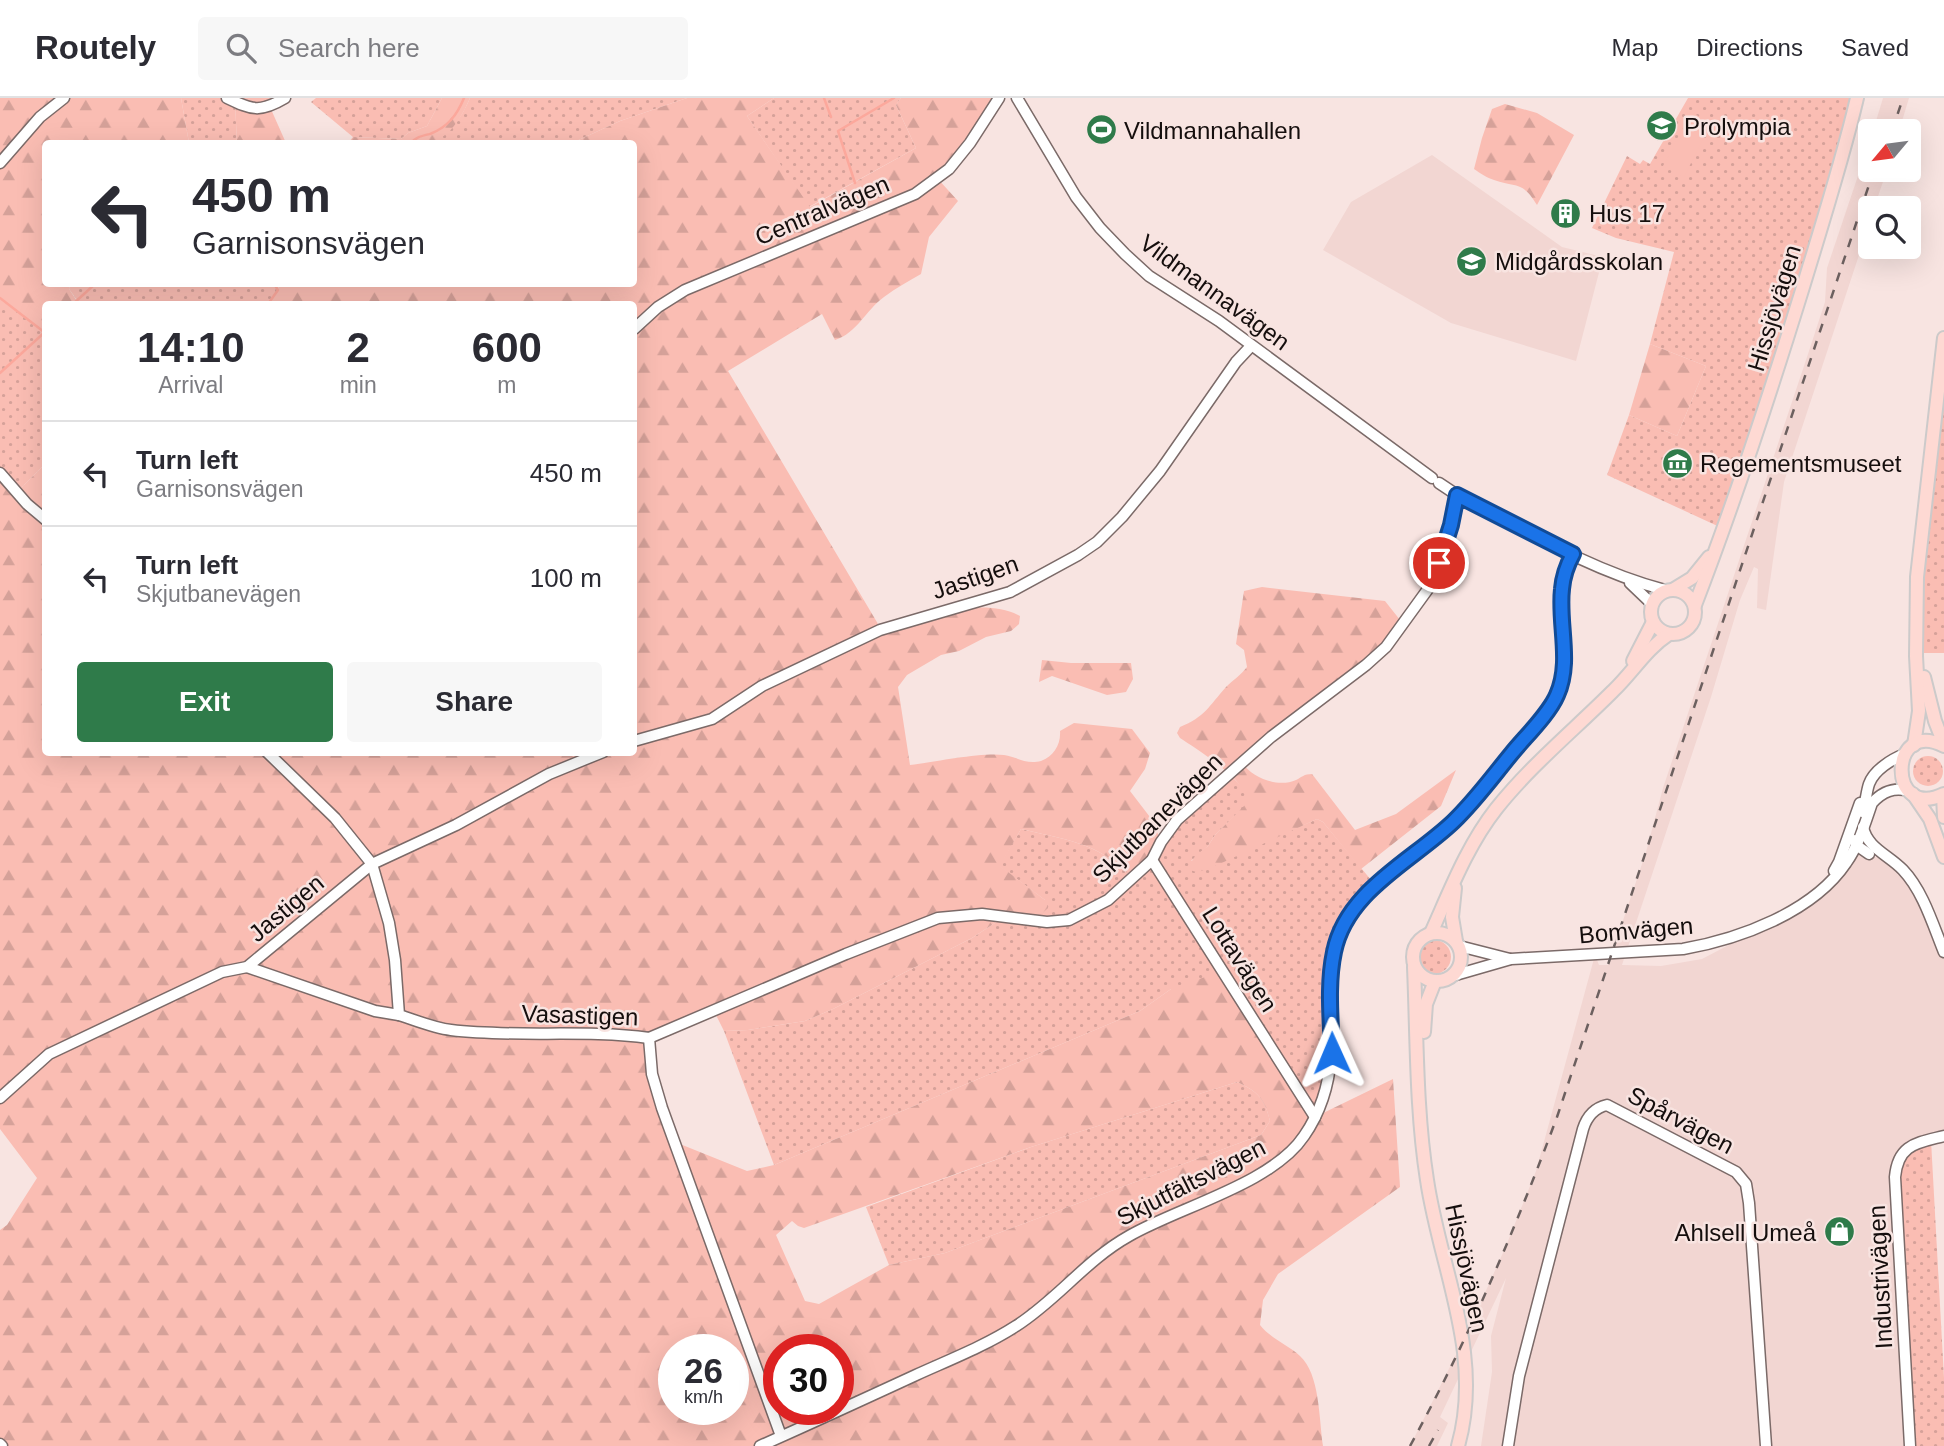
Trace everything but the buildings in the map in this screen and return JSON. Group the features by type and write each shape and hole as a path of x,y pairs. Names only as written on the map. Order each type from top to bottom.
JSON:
{"main road":[{"name":"Hissjövägen","path":"1695,605 1724,529 1784,349 1847,145 1857,98"},
{"path":"1944,338 1917,577 1916,656 1919,711 1909,750 1900,771 1930,819 1944,857"},
{"name":"Hissjövägen","path":"1670,590 1692,578 1707,560 1724,529"},
{"path":"1431,933 1473,843 1495,811 1519,783 1622,683 1653,644 1670,634 1685,632 1694,621 1695,605 1685,593 1670,590 1655,598 1650,614 1659,630 1670,634"},
{"path":"1917,616 1926,689 1944,745"},
{"path":"1622,683 1653,622"},
{"path":"1909,750 1931,741 1944,745"},
{"path":"1911,792 1932,799 1944,795 1944,817"},
{"path":"1456,877 1452,917 1461,960 1452,976 1444,981 1421,976 1414,967 1414,947 1418,940 1431,933 1440,932 1451,936 1457,944"},
{"name":"Hissjövägen","path":"1414,967 1427,1183 1462,1329 1466,1372 1458,1446"},
{"name":"Hissjövägen","path":"1420,1099 1426,1004 1435,981"}],"street":[{"path":"0,163 40,117 64,98"},
{"path":"227,98 260,110 285,98"},
{"name":"Centralvägen","path":"637,326 658,307 685,290 915,194 949,169 970,143 999,98"},
{"name":"Vildmannavägen","path":"1017,98 1076,197 1100,228 1149,276 1219,321 1457,495 1628,580"},
{"name":"Jastigen","path":"637,740 712,719 762,686 880,630 1010,592 1078,555 1097,542 1122,517 1160,471 1236,362 1251,345"},
{"path":"0,473 42,517"},
{"name":"Skjutbanevägen","path":"649,1038 776,982 938,918 982,914 1034,921 1069,920 1108,900 1152,859 1177,820 1271,737 1386,647 1428,589 1451,525 1457,495"},
{"name":"Skjutfältsvägen","path":"760,1446 975,1348 1014,1327 1032,1315 1098,1256 1126,1237 1266,1172 1287,1156 1304,1136 1315,1117 1329,1078 1332,1053 1330,989 1334,952 1341,930 1359,903 1381,880 1461,814 1557,696 1564,671 1562,589 1566,568 1573,554"},
{"path":"1628,580 1670,590"},
{"path":"1628,580 1652,604"},
{"name":"Bomvägen","path":"1845,859 1860,804 1870,784 1886,764 1909,750"},
{"path":"271,756 335,818 372,864 389,923 399,1016"},
{"name":"Jastigen","path":"0,1098 49,1054 222,972 247,967 372,864 456,825 549,774 593,756"},
{"name":"Bomvägen","path":"1856,843 1854,836 1870,784"},
{"name":"Bomvägen","path":"1452,976 1511,959 1657,952 1706,945 1794,911 1814,898 1830,881 1856,843 1872,803 1895,789 1911,792"},
{"path":"1863,827 1871,850"},
{"path":"1856,843 1893,862 1909,877 1921,897 1944,952"},
{"path":"1845,859 1871,850"},
{"name":"Lottavägen","path":"1152,859 1315,1117"},
{"name":"Bomvägen","path":"1457,944 1511,959"},
{"name":"Vasastigen","path":"247,967 375,1011 448,1030 649,1038 652,1074 662,1108 781,1436"},
{"name":"Spårvägen","path":"1508,1446 1519,1376 1586,1121 1594,1110 1607,1105 1721,1164 1741,1177 1746,1184 1766,1446"},
{"name":"Industrivägen","path":"1910,1446 1895,1177 1897,1164 1904,1150 1944,1136"}],"shaded area":[{"path":"1883,98 1909,98 1903,119 1877,119"},
{"name":"Midgårdsskolan","path":"1432,155 1562,247 1603,257 1576,361 1451,323 1323,250 1351,202"},
{"path":"1858,176 1858,182 1883,182 1878,196 1858,196 1858,258 1784,482 1766,610 1757,608 1758,569 1754,567 1740,600 1711,697 1622,965 1661,966 1702,959 1786,915 1854,856 1861,853 1893,862 1901,868 1944,952 1944,1136 1914,1145 1910,1446 1481,1446 1492,1372 1491,1336 1506,1278 1440,1417 1448,1423 1437,1446 1410,1446 1467,1333 1536,1171 1595,955 1599,965 1608,965 1646,852 1663,788 1825,302 1827,268"}],"green space":[{"path":"0,98 181,98 188,140 42,140 42,287 69,287 77,301 42,301 42,330 0,298"},
{"path":"181,98 227,98 235,102 237,140 188,140"},
{"path":"227,98 285,98 270,107 285,140 237,140 235,102"},
{"path":"316,98 442,98 427,126 408,133 401,139 353,137 311,102"},
{"path":"442,98 470,98 455,125 437,140 350,140 353,137 401,139 408,133 427,126"},
{"path":"470,98 687,98 620,121 579,140 434,140 453,126"},
{"path":"687,98 774,98 747,116 810,207 916,148 896,105 901,98 999,98 937,178 958,201 929,237 921,274 884,297 843,337 835,340 822,314 728,371 881,629 951,610 970,608 1005,610 1020,616 1019,624 1011,631 986,637 959,651 941,655 907,675 898,687 910,765 995,754 1036,762 1053,753 1060,731 1074,723 1132,729 1150,753 1145,769 1130,791 1153,821 1161,842 1152,860 1129,875 1105,855 1079,843 1021,829 1000,866 1045,900 1048,908 1034,921 1004,917 972,938 805,1021 724,1031 714,1011 650,1038 652,1074 675,1142 747,1171 774,1165 1140,1011 1171,989 1222,971 1315,1117 1393,1079 1400,1187 1278,1274 1263,1300 1260,1325 1307,1364 1318,1398 1323,1446 0,1446 0,1230 7,1225 37,1178 0,1129 0,473 17,492 42,467 42,756 637,756 637,301 270,301 278,287 637,287 637,140 579,140 620,121","holes":["1237,1082 1255,1093 1266,1107 1270,1121 1261,1135 945,1253 889,1265 819,1304 805,1301 776,1235 792,1221 804,1228 1031,1147"]},
{"path":"774,98 901,98 896,105 916,148 809,207 747,116"},
{"path":"1688,98 1857,98 1724,529 1607,475 1629,415 1677,436 1706,366 1650,344 1674,252 1616,238 1592,228 1627,156 1640,164 1643,160 1650,164"},
{"path":"1505,104 1537,113 1574,135 1537,205 1523,188 1491,179 1474,169 1492,109"},
{"path":"1691,112 1711,123 1684,177 1663,166"},
{"path":"278,287 270,301 76,301 69,289"},
{"path":"0,298 42,328 42,467 17,492 0,473"},
{"path":"1944,338 1944,653 1922,653 1917,577"},
{"path":"1650,344 1706,366 1677,436 1629,415"},
{"path":"1262,587 1385,601 1404,625 1386,647 1242,763 1247,768 1266,780 1282,783 1312,774 1355,830 1396,814 1456,770 1441,806 1361,869 1323,822 1317,819 1206,870 1197,872 1188,867 1196,855 1208,846 1215,835 1248,802 1246,793 1231,775 1180,738 1177,733 1180,727 1206,710 1247,667 1244,650 1236,644 1244,591"},
{"path":"1042,660 1131,663 1133,679 1126,692 1107,695 1052,676 1039,682"},
{"path":"1928,756 1938,761 1943,771 1938,781 1928,786 1918,781 1913,771 1918,761"},
{"path":"1232,777 1246,790 1249,802 1191,861 1276,837 1317,819 1323,822 1376,886 1359,903 1334,952 1332,1053 1315,1117 1171,989 1140,1011 774,1165 724,1031 805,1021 972,938 1004,917 1045,900 999,866 1021,829 1079,843 1105,855 1129,875 1177,820"},
{"path":"1434,940 1446,945 1451,957 1446,969 1434,974 1422,969 1417,957 1422,945"},
{"path":"1237,1082 1260,1097 1266,1107 1270,1121 1261,1135 945,1253 889,1265 866,1207 1031,1147"},
{"path":"1931,1140 1944,1378 1944,1446 1910,1446 1895,1177 1900,1156"}],"waterway":[{"path":"415,140 447,124 464,98"},
{"path":"824,98 831,117"},
{"path":"855,183 838,131 894,98"},
{"path":"76,301 92,287"},
{"path":"270,301 278,290 276,287"},
{"path":"0,298 42,330"},
{"path":"0,373 42,335"}],"railway":[{"path":"1896,119 1903,98"},
{"path":"1410,1446 1452,1366 1489,1284 1557,1117 1870,182"},
{"path":"1429,1446 1438,1430"}],"place":[{"name":"Prolympia","path":"1661,126"},
{"name":"Vildmannahallen","path":"1101,130"},
{"name":"Hus 17","path":"1566,213"},
{"name":"Midgårdsskolan","path":"1472,261"},
{"name":"Regementsmuseet","path":"1677,463"},
{"name":"Ahlsell Umeå","path":"1839,1232"}],"route":[{"path":"1332,1053 1330,989 1334,952 1341,930 1359,903 1381,880 1453,822 1475,799 1557,696 1564,671 1562,589 1566,568 1573,554 1457,495 1439,563"}]}
